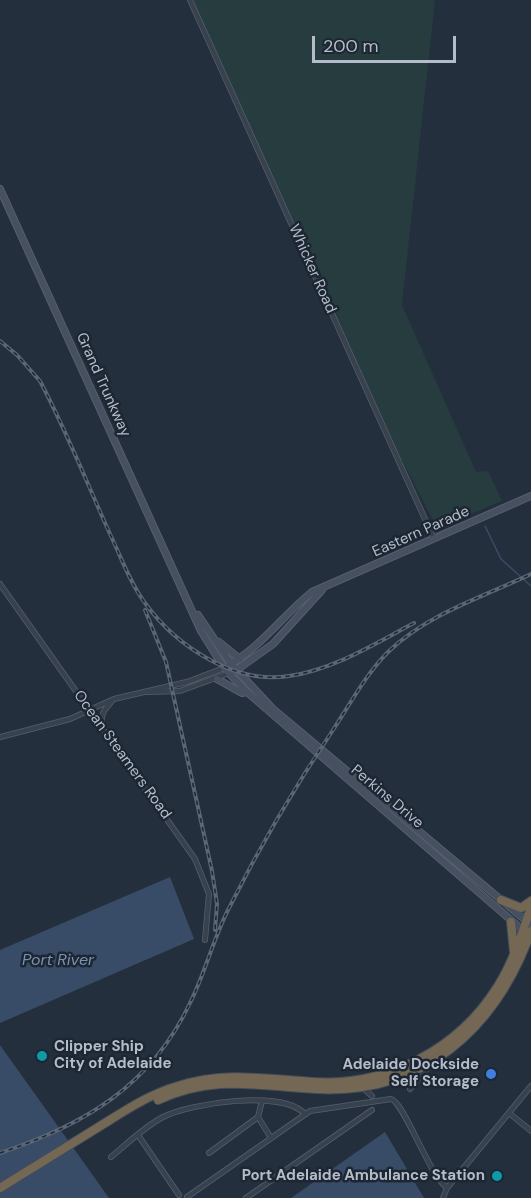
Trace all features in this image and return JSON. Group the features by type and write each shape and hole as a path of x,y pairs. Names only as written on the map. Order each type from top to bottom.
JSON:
{"highway":[{"path":"501,900 521,908 531,901"},
{"path":"0,1188 120,1118 162,1098 207,1085 234,1082 316,1089 361,1087 393,1079 433,1060 454,1046 492,1008 513,975 529,934 531,906"},
{"path":"512,922 523,952"},
{"path":"0,1194 160,1093 206,1079 237,1076 341,1082 388,1073 414,1063 447,1043 470,1022 523,952"}],"street":[{"name":"Whicker Road","path":"190,0 434,539"},
{"name":"Grand Trunkway","path":"0,189 201,631 230,670"},
{"name":"Eastern Parade","path":"231,664 267,638 312,592 322,590 531,496"},
{"name":"Ocean Steamers Road","path":"0,584 195,859 209,894 205,940"},
{"name":"Eastern Parade","path":"137,692 180,691 217,679 273,644 322,590"},
{"name":"Grand Trunkway","path":"184,592 231,664"},
{"path":"206,628 240,659"},
{"name":"Perkins Drive","path":"231,664 230,670 247,692 457,871 512,922 529,934"},
{"name":"Eastern Parade","path":"0,737 70,719 114,699 137,692 230,670"},
{"name":"Perkins Drive","path":"230,670 290,724 529,923"},
{"path":"217,679 242,693 247,692"},
{"path":"103,728 100,718 114,699"},
{"path":"410,1089 433,1060"},
{"path":"443,1198 447,1188 531,1086"},
{"path":"361,1087 372,1096"},
{"path":"138,1135 178,1197 187,1197 305,1114 316,1109 391,1099 397,1101 437,1179 447,1188"},
{"path":"111,1157 163,1117 190,1107 234,1100 262,1101 296,1105 305,1114"},
{"path":"209,1153 258,1117 262,1101"},
{"path":"355,1105 359,1119"},
{"path":"246,1198 372,1110"},
{"path":"509,1113 531,1131"},
{"path":"258,1117 271,1138"}],"green space":[{"path":"190,0 435,0 402,305 476,472 488,471 502,501 437,528 361,380"}],"water":[{"name":"Port River","path":"170,877 194,939 0,1023 0,950"},
{"path":"0,1045 109,1198 0,1198"},
{"path":"385,1132 424,1198 291,1198"}],"waterway":[{"path":"485,526 501,559 531,586"}],"railway":[{"path":"0,341 17,355 40,381 68,437 135,587 158,619 190,647 208,659 248,674 269,677 289,676 338,662 414,623"},
{"path":"0,1153 31,1142 87,1115 112,1099 156,1058 190,1003 223,921 265,841 359,690 388,652 420,627 456,607 531,574"},
{"path":"145,610 166,662 212,871 217,904 215,930"}],"place":[{"name":"Clipper Ship City of Adelaide","path":"42,1056"},
{"name":"Adelaide Dockside Self Storage","path":"491,1074"},
{"name":"Port Adelaide Ambulance Station","path":"497,1176"}]}
